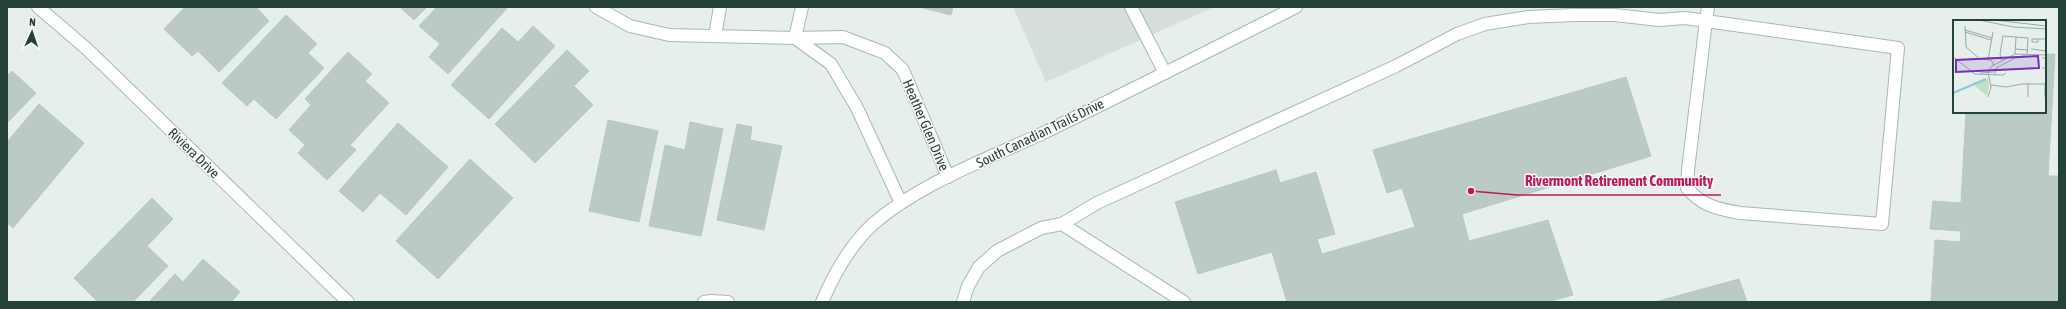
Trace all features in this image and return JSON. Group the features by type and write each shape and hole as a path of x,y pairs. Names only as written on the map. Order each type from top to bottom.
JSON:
{"street":[{"name":"Riviera Drive","path":"38,7 87,49 348,302"},
{"name":"Heather Glen Drive","path":"596,7 630,26 669,35 795,38 843,37 885,53 903,70 948,177"},
{"path":"715,36 720,7"},
{"path":"802,7 795,38 831,64 857,108 901,203"},
{"path":"1131,7 1165,73"},
{"name":"South Canadian Trails Drive","path":"822,302 834,274 852,248 872,225 901,203 948,177 1165,73 1296,7"},
{"path":"963,302 968,286 979,267 997,250 1041,228 1062,224 1097,203 1396,66 1457,34 1485,24 1528,17 1615,15 1659,20 1685,18 1706,21 1898,48 1882,224 1740,213 1718,208 1696,200 1687,188 1688,170 1706,21 1708,7"},
{"path":"1062,224 1184,302"},
{"path":"704,302 711,300 728,302"}],"shaded area":[{"path":"1013,7 1214,7 1046,82"}],"building":[{"path":"185,7 256,7 269,21 219,72 198,51 192,56 164,29"},
{"path":"400,7 427,7 414,20"},
{"path":"437,7 508,7 448,74 429,57 440,44 419,26"},
{"path":"919,7 953,7 951,15"},
{"path":"286,15 317,44 308,53 324,68 276,119 254,99 247,106 222,83"},
{"path":"533,26 555,46 489,119 451,85 502,28 518,42"},
{"path":"567,50 589,71 574,86 593,105 535,163 495,124"},
{"path":"348,52 372,74 365,81 389,103 350,145 356,150 327,180 298,153 305,145 289,130 311,105 305,99"},
{"path":"2046,54 2055,54 2048,176 2059,176 2059,302 1931,302 1935,240 1960,242 1961,231 1930,229 1933,201 1961,203 1966,113 2046,113"},
{"path":"12,71 36,93 7,123 7,76"},
{"path":"1626,77 1651,156 1462,214 1469,241 1548,220 1573,295 1547,302 1287,302 1272,252 1198,274 1175,202 1276,170 1280,183 1316,172 1335,234 1317,239 1322,254 1415,227 1402,188 1387,193 1373,150"},
{"path":"39,104 84,143 13,228 7,223 7,142"},
{"path":"608,120 658,131 639,222 589,211"},
{"path":"690,122 723,129 701,236 649,226 665,145 685,150"},
{"path":"398,123 448,167 406,215 380,193 363,212 339,191"},
{"path":"737,124 752,127 750,140 782,146 764,230 717,220"},
{"path":"470,159 513,198 438,279 396,241"},
{"path":"152,198 173,219 147,246 168,266 133,302 98,302 74,278"},
{"path":"203,259 240,292 231,302 149,302 175,274 183,282"},
{"path":"1739,279 1747,302 1655,302"}],"place":[{"name":"Rivermont Retirement Community","path":"1471,191"}]}
